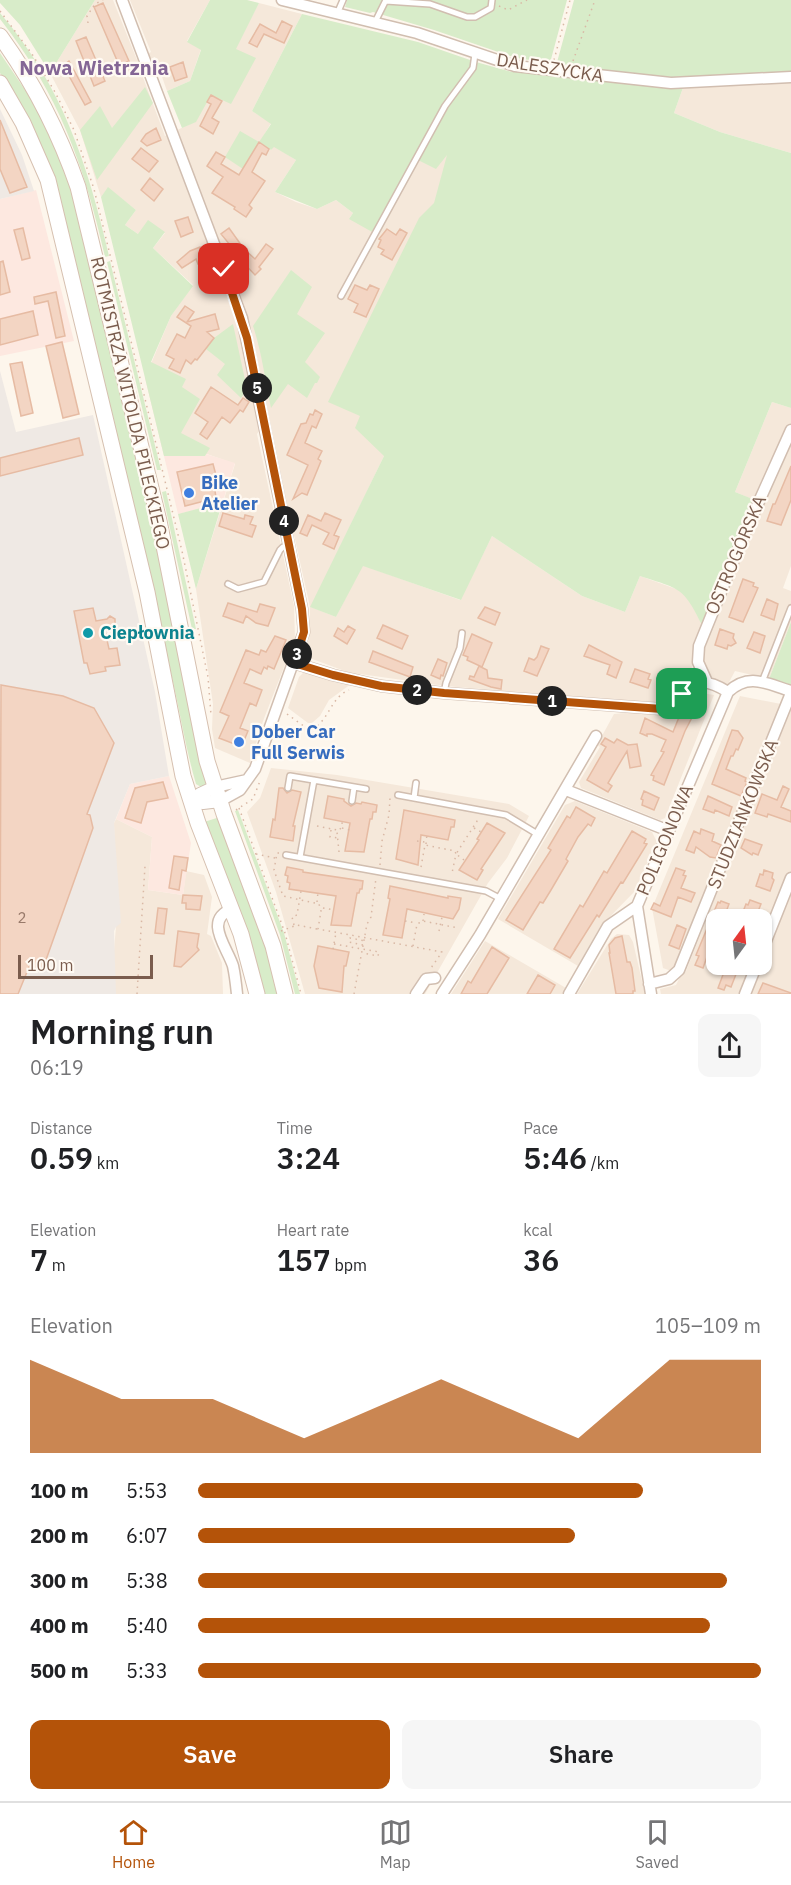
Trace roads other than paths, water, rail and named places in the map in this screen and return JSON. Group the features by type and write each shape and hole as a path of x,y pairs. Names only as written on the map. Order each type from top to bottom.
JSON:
{"main road":[{"name":"ROTMISTRZA WITOLDA PILECKIEGO","path":"0,36 39,96 63,145 78,187 161,532 205,750 218,794 273,946 285,994"},
{"name":"ROTMISTRZA WITOLDA PILECKIEGO","path":"0,83 23,123 48,180 145,581 176,746 191,801 250,962 257,994"}],"street":[{"path":"122,0 242,318 302,609 304,632 255,769 240,789 218,794 203,803 191,801"},
{"name":"DALESZYCKA","path":"282,0 417,33 515,66 671,83 791,77"},
{"name":"OSTROGÓRSKA","path":"706,682 706,677 699,667 699,646 744,535 791,430"},
{"path":"294,663 370,683 444,693 662,709 672,706 690,686 706,682 728,692 743,681 750,680 791,692"},
{"name":"POLIGONOWA","path":"650,989 637,906 728,692"},
{"name":"STUDZIANKOWSKA","path":"650,989 669,979 679,970 791,692"},
{"path":"442,994 501,899 596,736"},
{"path":"566,789 669,831"},
{"path":"772,926 791,878"},
{"path":"569,994 608,926 637,906"},
{"path":"232,909 222,914 218,921 218,929 232,965 237,994"},
{"path":"745,994 753,975"},
{"path":"416,994 431,978"}],"lane":[{"path":"338,14 343,0"},
{"path":"375,22 386,0 430,4 467,17 475,17 491,8 492,2"},
{"path":"341,296 445,106 473,68 475,54"},
{"path":"228,584 238,589 264,582 282,547 289,545"},
{"path":"762,683 791,608"},
{"path":"444,693 460,648 462,633"},
{"path":"288,788 290,776 366,789"},
{"path":"300,857 314,780"},
{"path":"414,798 416,783"},
{"path":"352,801 354,787"},
{"path":"398,795 506,815 539,835"},
{"path":"286,855 486,891 501,899"},
{"path":"419,888 421,879"},
{"path":"431,978 449,983"}],"place":[{"name":"Bike Atelier","path":"189,493"},
{"name":"Ciepłownia","path":"88,633"},
{"name":"Dober Car Full Serwis","path":"239,742"}],"district":[{"name":"Nowa Wietrznia","path":"94,68"}]}
